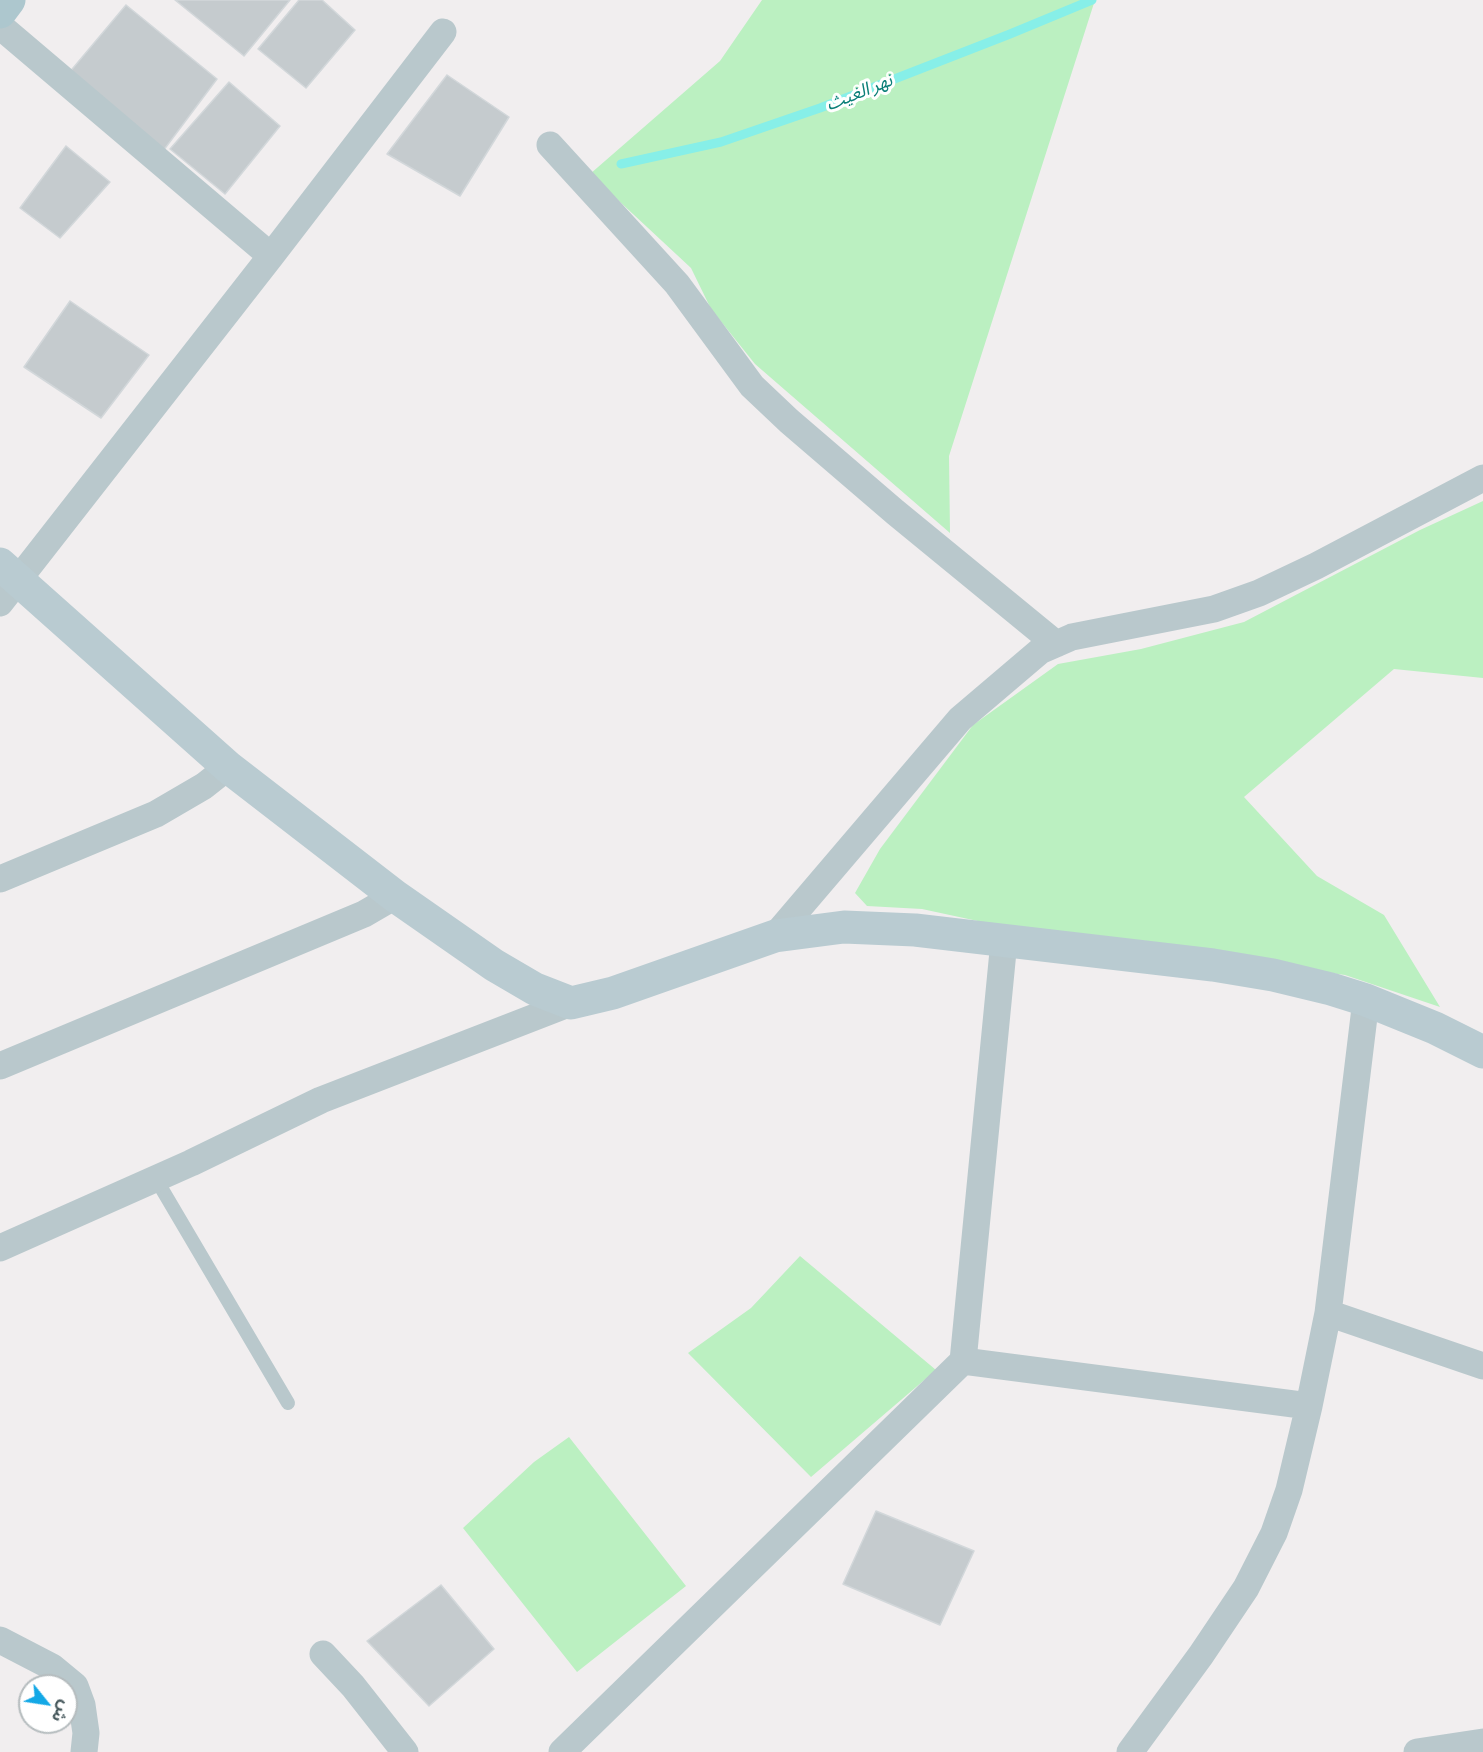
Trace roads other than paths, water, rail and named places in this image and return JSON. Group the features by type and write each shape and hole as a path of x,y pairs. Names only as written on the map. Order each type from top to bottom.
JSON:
{"main road":[{"path":"0,12 9,0"}],"street":[{"path":"0,26 271,256"},
{"path":"443,32 271,256 6,583 228,767 394,896 494,965 535,989 571,1003"},
{"path":"550,145 677,284 752,386 886,505 1056,644"},
{"path":"775,936 960,719 1040,651 1072,637 1214,609 1259,593 1316,566 1483,478"},
{"path":"0,879 156,814 204,786 228,767"},
{"path":"0,1066 364,914 394,896"},
{"path":"0,1248 156,1179 321,1100 571,1003 613,993 775,936 844,927 915,930 1213,965 1273,975 1366,1000 1435,1028 1483,1052"},
{"path":"562,1752 963,1361 1004,941"},
{"path":"1130,1752 1201,1655 1246,1588 1274,1533 1285,1501 1310,1406 1328,1313 1366,1000"},
{"path":"1328,1313 1483,1366"},
{"path":"963,1361 1310,1406"},
{"path":"0,1640 52,1667 75,1686 82,1705 86,1733 84,1752"},
{"path":"322,1654 353,1686 405,1752"},
{"path":"1417,1752 1483,1742"}],"lane":[{"path":"156,1179 288,1403"}],"waterway":[{"name":"نهر الغيث","path":"621,164 721,142 820,108 1092,0"}]}
